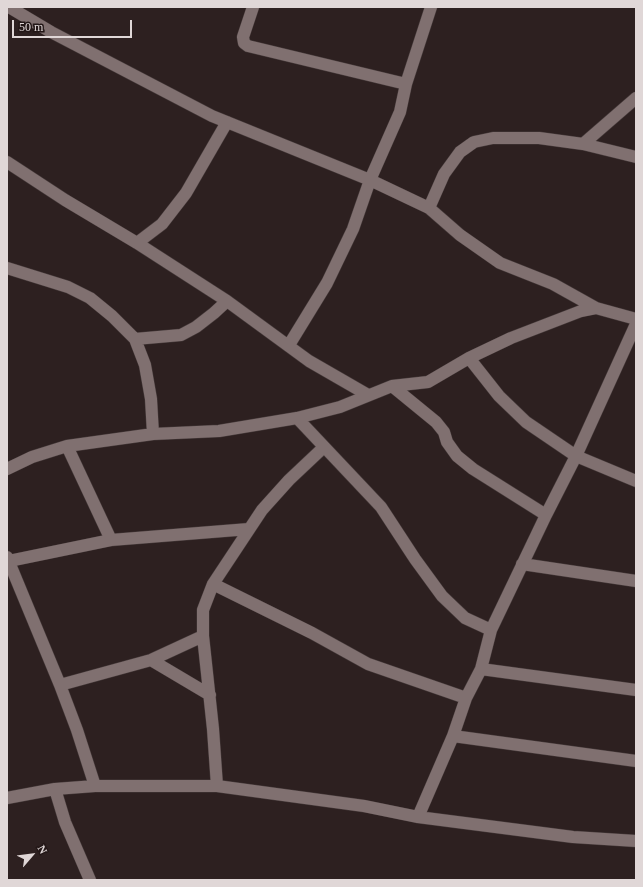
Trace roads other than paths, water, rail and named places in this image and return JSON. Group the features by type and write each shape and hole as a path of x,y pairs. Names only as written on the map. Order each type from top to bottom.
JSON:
{"street":[{"path":"9,7 24,11 50,32 212,116 370,180 429,208 460,235 500,263 553,284 596,308 636,319"},
{"path":"253,7 243,38 244,43 248,46 406,84"},
{"path":"289,345 330,276 353,229 370,180 400,112 406,84 431,7"},
{"path":"583,144 636,98"},
{"path":"137,243 162,224 186,193 227,122"},
{"path":"429,208 444,174 460,152 474,142 492,138 539,138 583,144 636,157"},
{"path":"7,162 227,301 309,361 368,395"},
{"path":"7,268 68,287 90,298 112,316 135,339 145,365 151,399 153,434"},
{"path":"135,339 181,335 196,327 227,301"},
{"path":"7,469 32,457 66,446 153,434 219,431 297,418 340,406 392,386 428,382 469,358 511,338 581,311 596,308"},
{"path":"418,817 453,736 466,698 481,669 491,630 576,456 636,324"},
{"path":"469,358 499,396 526,422 576,456 636,481"},
{"path":"392,386 436,422 444,432 447,442 456,456 473,469 546,515"},
{"path":"297,418 381,507 415,559 442,596 464,618 491,630"},
{"path":"66,446 111,540"},
{"path":"217,786 210,695 203,636 203,610 213,584 262,510 289,480 324,446"},
{"path":"95,786 77,730 60,685 8,559 111,540 249,529"},
{"path":"522,564 636,581"},
{"path":"213,584 312,633 368,664 466,698"},
{"path":"60,685 151,660 203,636"},
{"path":"151,660 210,695"},
{"path":"481,669 636,690"},
{"path":"453,736 636,761"},
{"path":"7,798 55,789 95,786 217,786 364,806 418,817 573,837 636,841"},
{"path":"55,789 66,822 90,880"}]}
